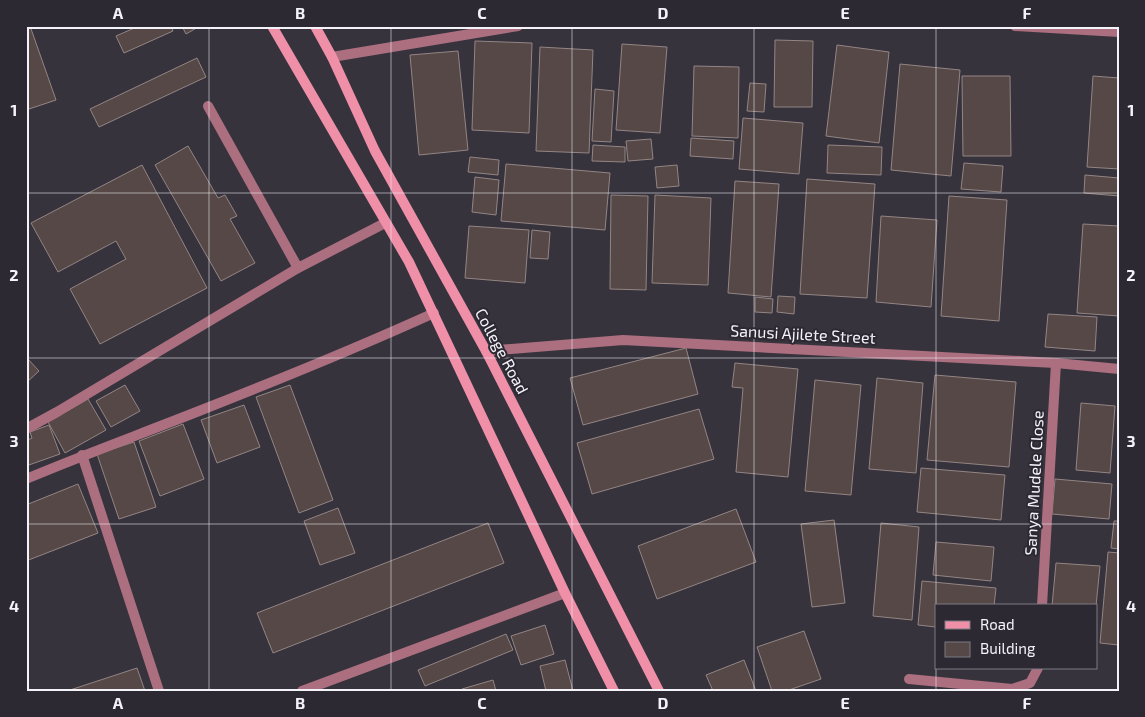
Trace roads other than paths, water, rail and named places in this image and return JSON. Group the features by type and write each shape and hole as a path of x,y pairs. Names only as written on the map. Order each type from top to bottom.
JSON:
{"main road":[{"path":"272,26 408,262 434,313 564,594 614,691"},
{"name":"College Road","path":"315,26 332,57 375,151 486,351 659,691"}],"street":[{"path":"332,57 518,26"},
{"path":"1015,26 1119,32"},
{"path":"208,106 298,268"},
{"path":"26,429 298,268 385,223"},
{"path":"26,479 82,455 199,411 377,339 434,313"},
{"name":"Sanusi Ajilete Street","path":"486,351 623,340 1056,363 1119,369"},
{"name":"Sanya Mudele Close","path":"1042,604 1056,363"},
{"path":"82,455 159,691"},
{"path":"302,691 564,594"},
{"path":"909,678 1012,689 1030,682 1037,670"}]}
